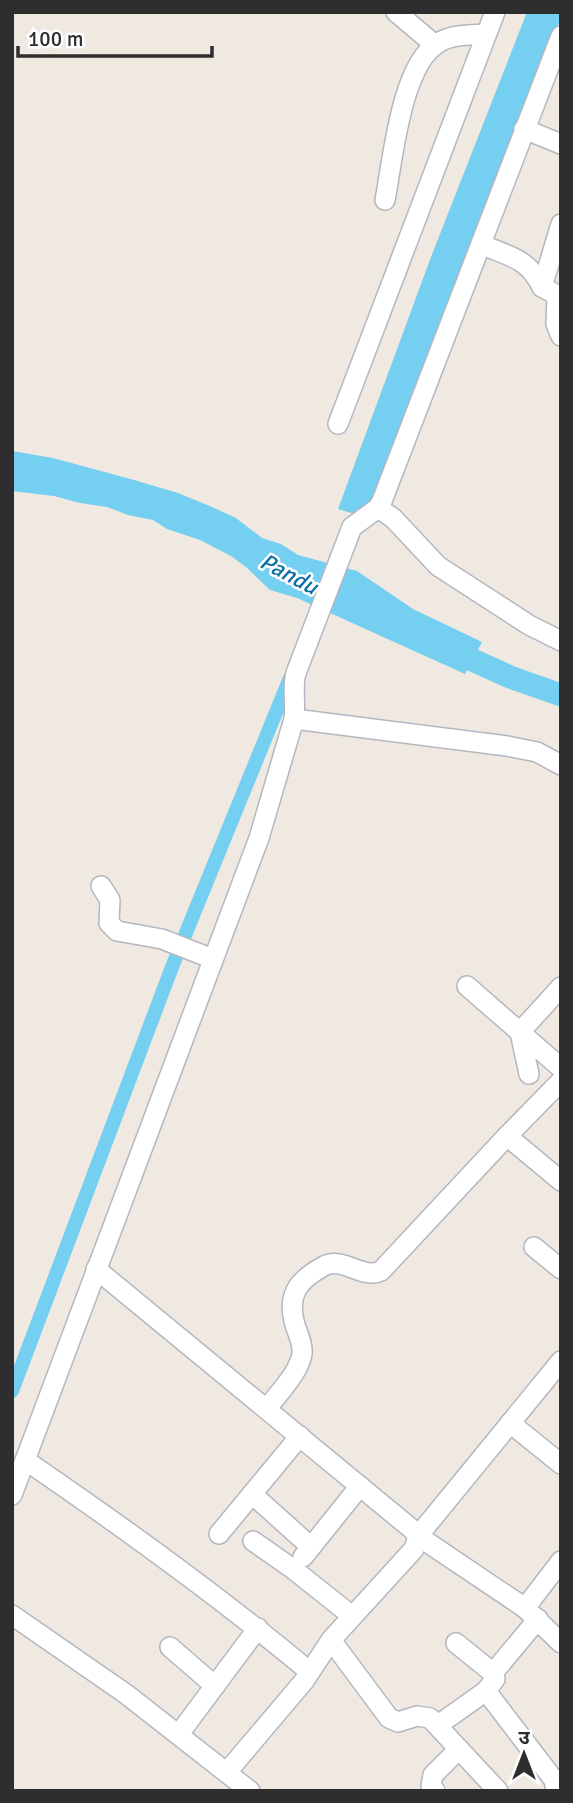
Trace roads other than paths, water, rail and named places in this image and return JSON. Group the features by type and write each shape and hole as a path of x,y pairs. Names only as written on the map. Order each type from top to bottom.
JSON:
{"street":[{"path":"396,12 435,45"},
{"path":"338,424 495,12"},
{"path":"385,200 404,100 415,71 435,45 453,37 486,34"},
{"path":"12,1495 207,957 259,838 294,719 296,673 346,540 352,527 378,509 561,36"},
{"path":"524,130 561,144"},
{"path":"561,224 553,292 556,324 561,336"},
{"path":"481,244 523,262 553,292"},
{"path":"378,509 400,524 438,566 529,625 561,642"},
{"path":"294,719 506,746 537,752 561,765"},
{"path":"101,886 110,900 109,923 117,931 162,939 207,957"},
{"path":"467,986 561,1068"},
{"path":"520,1032 561,987"},
{"path":"520,1032 529,1074"},
{"path":"267,1409 299,1364 302,1355 302,1344 291,1312 299,1284 329,1264 371,1273 381,1271 561,1081"},
{"path":"507,1136 561,1181"},
{"path":"534,1247 561,1269"},
{"path":"96,1269 418,1536 532,1614 561,1643"},
{"path":"226,1772 274,1718 331,1640 414,1549 418,1536 561,1361"},
{"path":"510,1423 561,1464"},
{"path":"219,1534 300,1436"},
{"path":"25,1460 118,1523 258,1628 310,1672"},
{"path":"293,1569 360,1486"},
{"path":"252,1494 311,1547"},
{"path":"253,1541 352,1616"},
{"path":"438,1726 489,1682 532,1614 561,1561"},
{"path":"12,1615 116,1687 250,1791"},
{"path":"179,1734 258,1628"},
{"path":"331,1640 389,1718 398,1722 424,1716 438,1726 498,1791"},
{"path":"456,1643 489,1682 558,1787"},
{"path":"170,1647 215,1686"},
{"path":"435,1791 431,1786 433,1775 459,1749"}],"water":[{"path":"527,12 561,12 561,17 368,518 338,509 431,257"},
{"path":"12,451 53,458 178,493 236,518 262,538 281,544 298,555 357,571 413,609 482,642 465,674 297,598 270,590 231,556 200,540 167,529 153,520 54,496 12,491"}],"waterway":[{"name":"Pandu","path":"446,648 510,677 561,695"},
{"path":"12,1391 172,967 290,678"}]}
